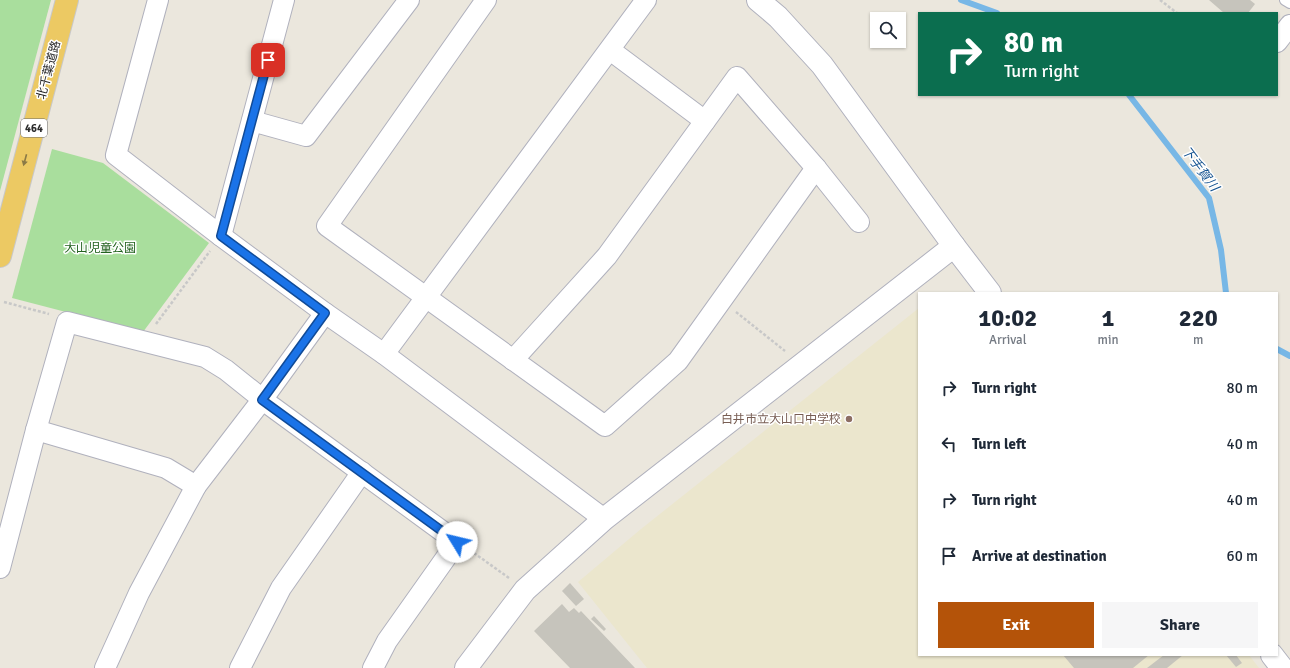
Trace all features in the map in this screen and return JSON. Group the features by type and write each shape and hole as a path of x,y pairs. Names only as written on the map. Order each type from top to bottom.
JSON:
{"highway":[{"name":"北千葉道路","path":"0,256 68,0"}],"street":[{"path":"158,0 116,155 216,243 325,313 384,354 604,520"},
{"path":"216,243 252,121 284,0"},
{"path":"252,121 306,136 409,0"},
{"path":"486,0 327,226 425,298 605,426 678,361 816,168"},
{"path":"758,0 778,17 822,65 989,292"},
{"path":"384,354 610,50 641,2"},
{"path":"1278,41 1290,25"},
{"path":"610,50 705,121"},
{"path":"513,360 607,256 737,77 816,168 859,222"},
{"path":"466,668 525,590 604,520 954,246"},
{"path":"105,668 139,593 196,486 262,400 325,313"},
{"path":"0,568 36,430 68,322 205,357 226,370 262,400 457,542 387,642 373,668"},
{"path":"36,430 166,468 196,486"},
{"path":"240,668 281,588 362,472"},
{"path":"1273,656 1282,668"}],"lane":[{"path":"1285,0 1290,3"}],"path":[{"path":"1160,0 1176,12"},
{"path":"143,342 216,243"},
{"path":"721,301 787,352"},
{"path":"4,302 58,316 68,322"},
{"path":"457,542 511,579"}],"shaded area":[{"name":"白井市立大山口中学校","path":"918,309 918,656 1250,656 1259,668 647,668 578,582 641,529"}],"green space":[{"path":"0,0 51,0 0,191"},
{"name":"大山児童公園","path":"52,149 103,163 209,243 143,332 12,298"}],"building":[{"path":"1209,0 1250,0 1255,4 1249,12 1223,12"},
{"path":"570,583 584,599 576,606 562,591"},
{"path":"562,604 569,612 574,608 579,613 581,611 635,668 570,668 534,631"},
{"path":"594,616 606,629 604,631 591,619"},
{"path":"1064,656 1148,656 1133,668 1074,668"},
{"path":"1163,656 1182,656 1167,668 1147,668"},
{"path":"1227,656 1237,656 1242,663 1236,667"}],"waterway":[{"name":"下手賀川","path":"961,0 994,12"},
{"name":"下手賀川","path":"1130,96 1209,198 1221,250 1226,292"},
{"name":"下手賀川","path":"1278,350 1290,356"}],"place":[{"name":"白井市立大山口中学校","path":"849,419"}],"route":[{"path":"268,60 221,236 325,313 262,400 457,542"}]}
